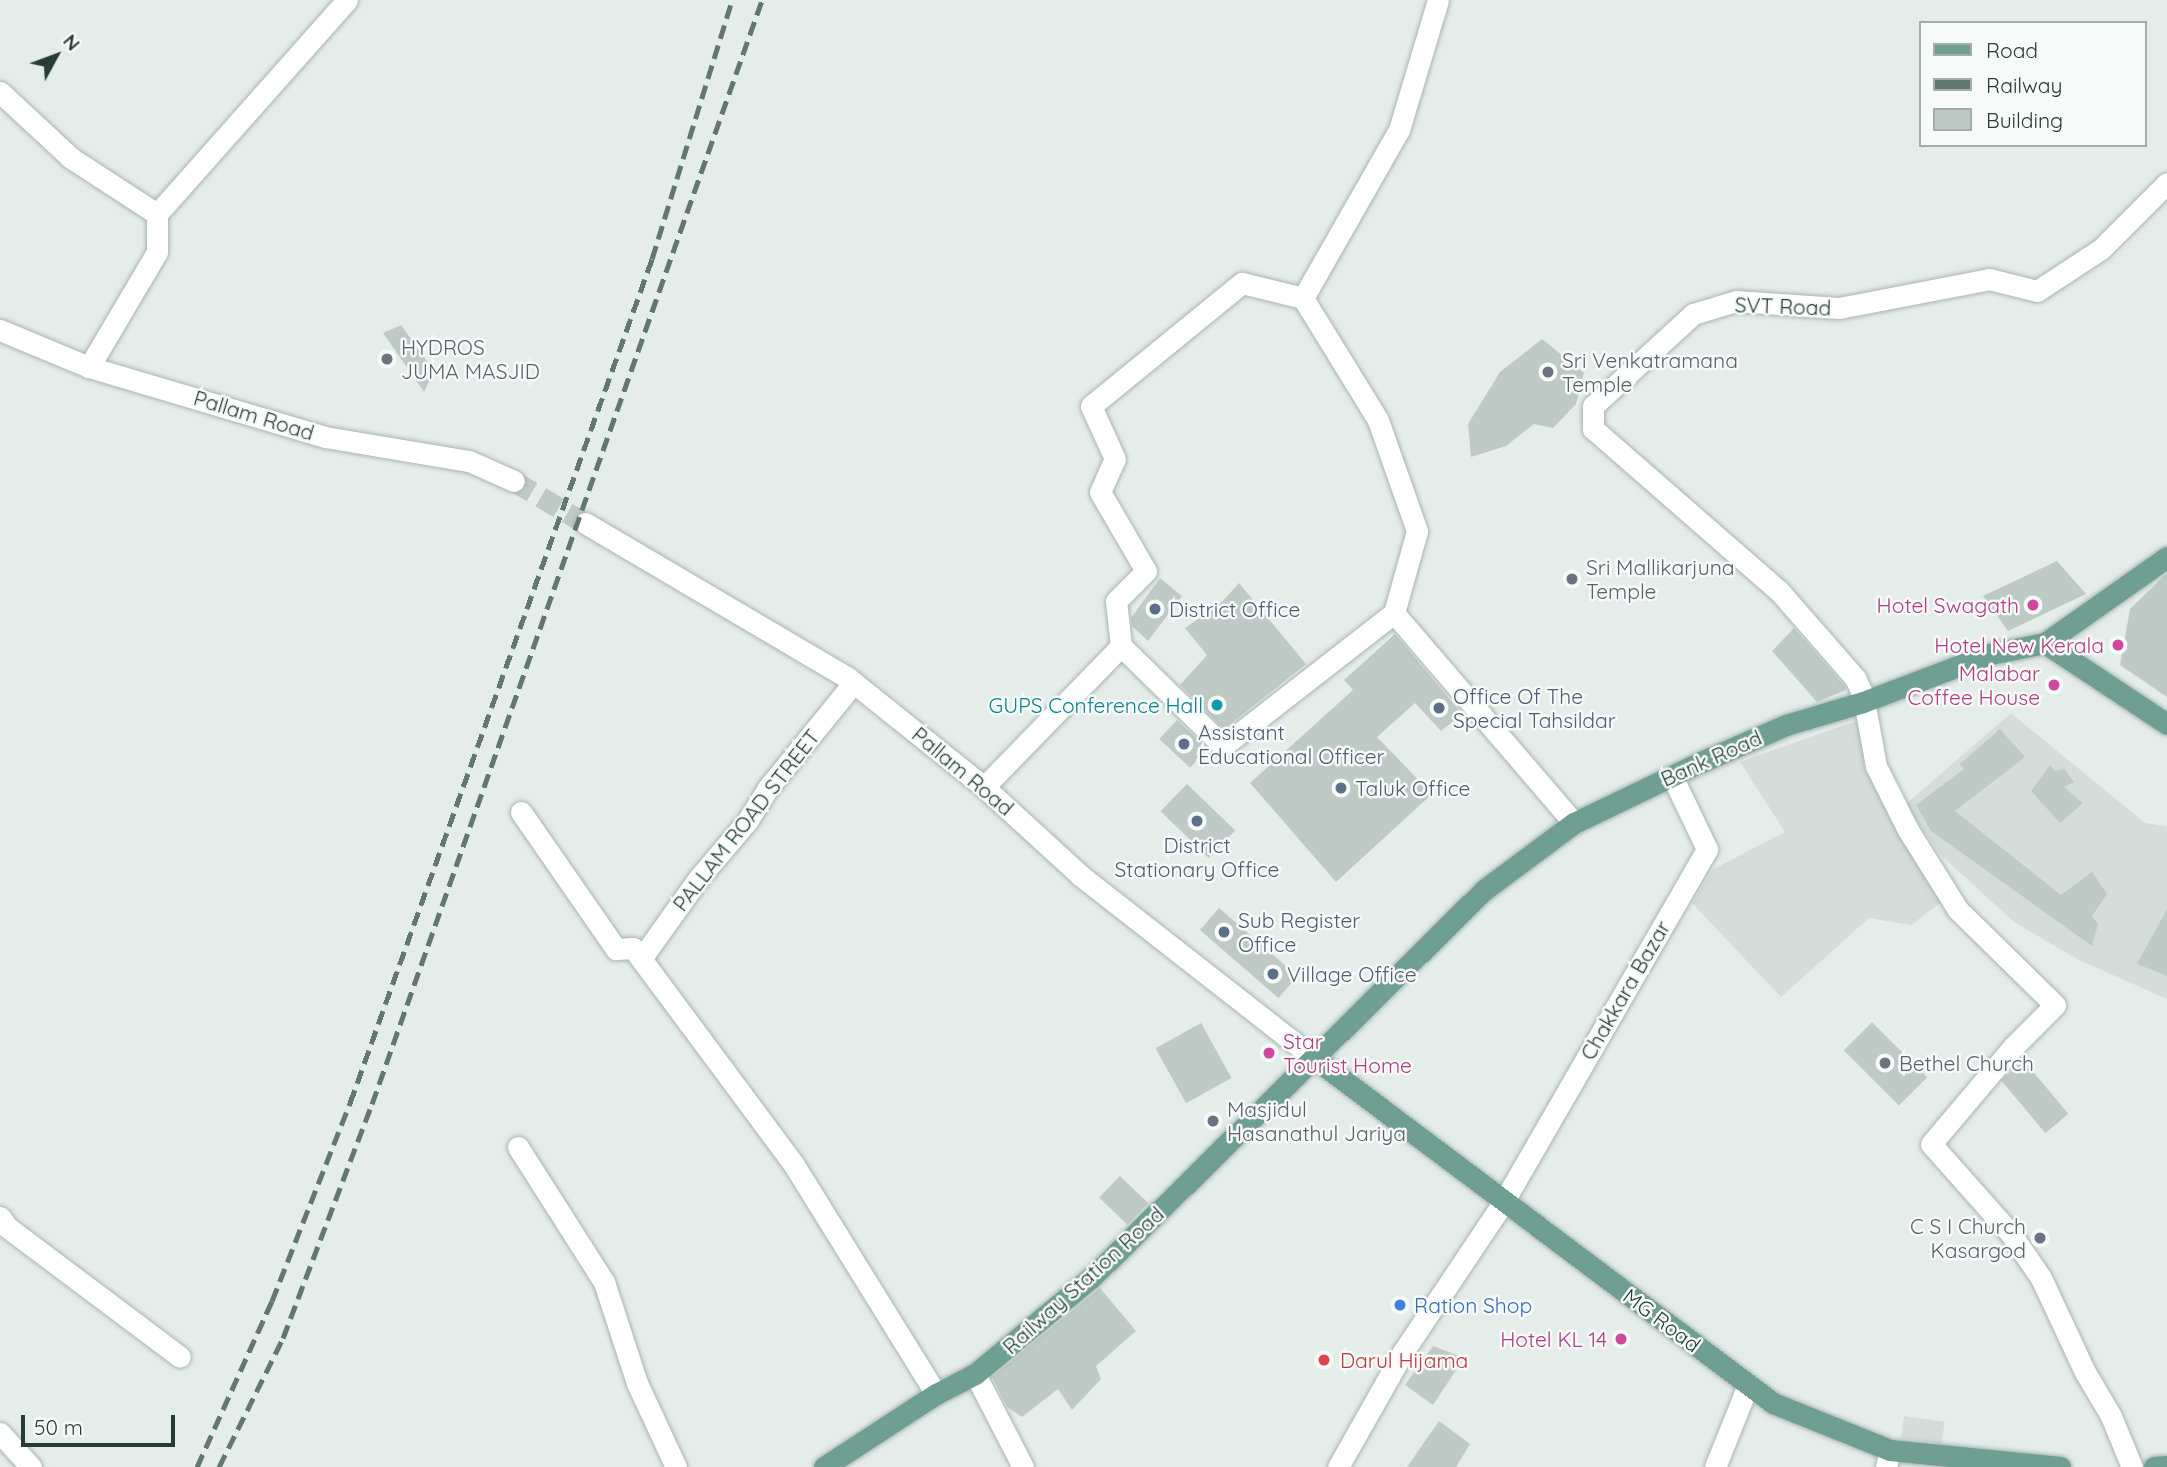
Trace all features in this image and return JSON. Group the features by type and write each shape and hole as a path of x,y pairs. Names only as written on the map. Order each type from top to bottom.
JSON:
{"main road":[{"name":"Bank Road","path":"1314,1058 1485,890 1574,823 1786,726 1863,702 1990,654 2045,643 2167,557"},
{"path":"2045,643 2167,724"},
{"name":"MG Road","path":"1314,1058 1773,1403 1888,1459 2060,1467"},
{"name":"Railway Station Road","path":"824,1467 847,1461 936,1394 975,1374 1092,1277 1314,1058"},
{"path":"2154,1467 2167,1466"}],"street":[{"path":"89,367 157,252 158,214 347,0"},
{"path":"1303,298 1399,130 1438,0"},
{"path":"0,92 71,158 158,214"},
{"name":"SVT Road","path":"1863,702 1856,678 1779,591 1593,429 1592,406 1693,314 1736,301 1839,308 1989,279 2037,291 2101,248 2167,183"},
{"path":"1242,283 1303,298 1378,420 1417,531 1394,613 1223,746 1121,646 1116,601 1146,571 1100,492 1115,459 1091,406 1242,283"},
{"name":"Pallam Road","path":"0,330 89,367 326,436 470,461 514,481"},
{"name":"Pallam Road","path":"584,523 854,682 984,786 1081,876 1314,1058"},
{"path":"1394,613 1574,823"},
{"path":"984,786 1121,646"},
{"name":"PALLAM ROAD STREET","path":"641,959 698,879 748,820 768,788 854,682"},
{"path":"1863,702 1875,766 1908,830 1958,911 2055,1005 2013,1047 1931,1144 2011,1234 2041,1278 2085,1372 2111,1416 2132,1467"},
{"name":"Chakkara Bazar","path":"1504,1201 1706,849 1672,776"},
{"path":"521,812 616,949 633,948 794,1165 936,1394"},
{"path":"517,1147 604,1282 637,1383 677,1467"},
{"path":"1338,1467 1403,1352 1504,1201"},
{"path":"2,1226 180,1357"},
{"path":"975,1374 1023,1467"},
{"path":"1714,1467 1748,1385"},
{"path":"0,1433 31,1467"}],"shaded area":[{"path":"2011,713 2145,823 2167,826 2167,999 2077,959 2014,922 1941,855 1905,805"},
{"path":"1856,721 1871,763 1947,898 1911,925 1869,918 1781,997 1692,903 1712,870 1785,832 1740,762"},
{"path":"1904,1416 1945,1422 1942,1443 1901,1438"}],"building":[{"path":"401,325 434,371 424,392 383,333"},
{"path":"1542,339 1584,373 1576,404 1553,428 1534,424 1506,446 1471,457 1468,424 1500,372"},
{"path":"2057,561 2086,594 2008,631 1983,596"},
{"path":"2167,573 2167,697 2120,665 2130,609"},
{"name":"District Office","path":"1160,578 1182,596 1148,641 1132,626 1131,618"},
{"path":"1239,583 1306,664 1224,729 1180,685 1207,655 1185,628 1220,604"},
{"path":"1794,628 1846,690 1817,702 1772,651"},
{"name":"Taluk Office","path":"1395,634 1462,714 1441,731 1415,703 1377,737 1432,794 1336,882 1250,783 1353,690 1344,680"},
{"name":"Assistant Educational Officer","path":"1177,720 1208,749 1190,768 1159,739"},
{"path":"2000,729 2025,757 1955,811 2061,895 2092,872 2107,894 2092,916 2098,924 2092,946 1931,831 1916,805 1964,769 1960,764"},
{"path":"2050,765 2055,771 2064,769 2074,782 2064,787 2083,803 2060,823 2031,791"},
{"name":"District Stationary Office","path":"1187,784 1235,831 1209,858 1161,811"},
{"path":"1219,908 1297,976 1278,998 1200,930"},
{"path":"2167,909 2167,976 2137,964"},
{"name":"Bethel Church","path":"1872,1022 1927,1077 1899,1105 1844,1050"},
{"path":"1201,1023 1232,1078 1186,1103 1156,1048"},
{"path":"2024,1061 2068,1114 2045,1133 2001,1080"},
{"path":"1120,1176 1148,1203 1127,1225 1099,1198"},
{"path":"1100,1288 1136,1331 1096,1366 1101,1379 1072,1410 1058,1389 1022,1417 1007,1407 992,1377"},
{"path":"1433,1346 1464,1358 1433,1405 1405,1385"},
{"path":"1439,1421 1470,1444 1456,1467 1407,1467"}],"tunnel":[{"path":"514,481 585,523"}],"railway":[{"path":"197,1467 272,1301 350,1103 652,259 732,0"},
{"path":"219,1467 283,1338 372,1104 762,0"}],"place":[{"name":"HYDROS JUMA MASJID","path":"387,359"},
{"name":"Sri Venkatramana Temple","path":"1548,372"},
{"name":"Sri Mallikarjuna Temple","path":"1572,579"},
{"name":"Hotel Swagath","path":"2033,605"},
{"name":"District Office","path":"1155,609"},
{"name":"Hotel New Kerala","path":"2118,645"},
{"name":"Malabar Coffee House","path":"2054,685"},
{"name":"GUPS Conference Hall","path":"1217,705"},
{"name":"Office Of The Special Tahsildar","path":"1439,708"},
{"name":"Assistant Educational Officer","path":"1184,744"},
{"name":"Taluk Office","path":"1341,788"},
{"name":"District Stationary Office","path":"1197,821"},
{"name":"Sub Register Office","path":"1224,932"},
{"name":"Village Office","path":"1273,974"},
{"name":"Star Tourist Home","path":"1269,1053"},
{"name":"Bethel Church","path":"1885,1063"},
{"name":"Masjidul Hasanathul Jariya","path":"1213,1121"},
{"name":"C S I Church Kasargod","path":"2040,1238"},
{"name":"Ration Shop","path":"1400,1305"},
{"name":"Hotel KL 14","path":"1621,1339"},
{"name":"Darul Hijama","path":"1324,1360"}]}
